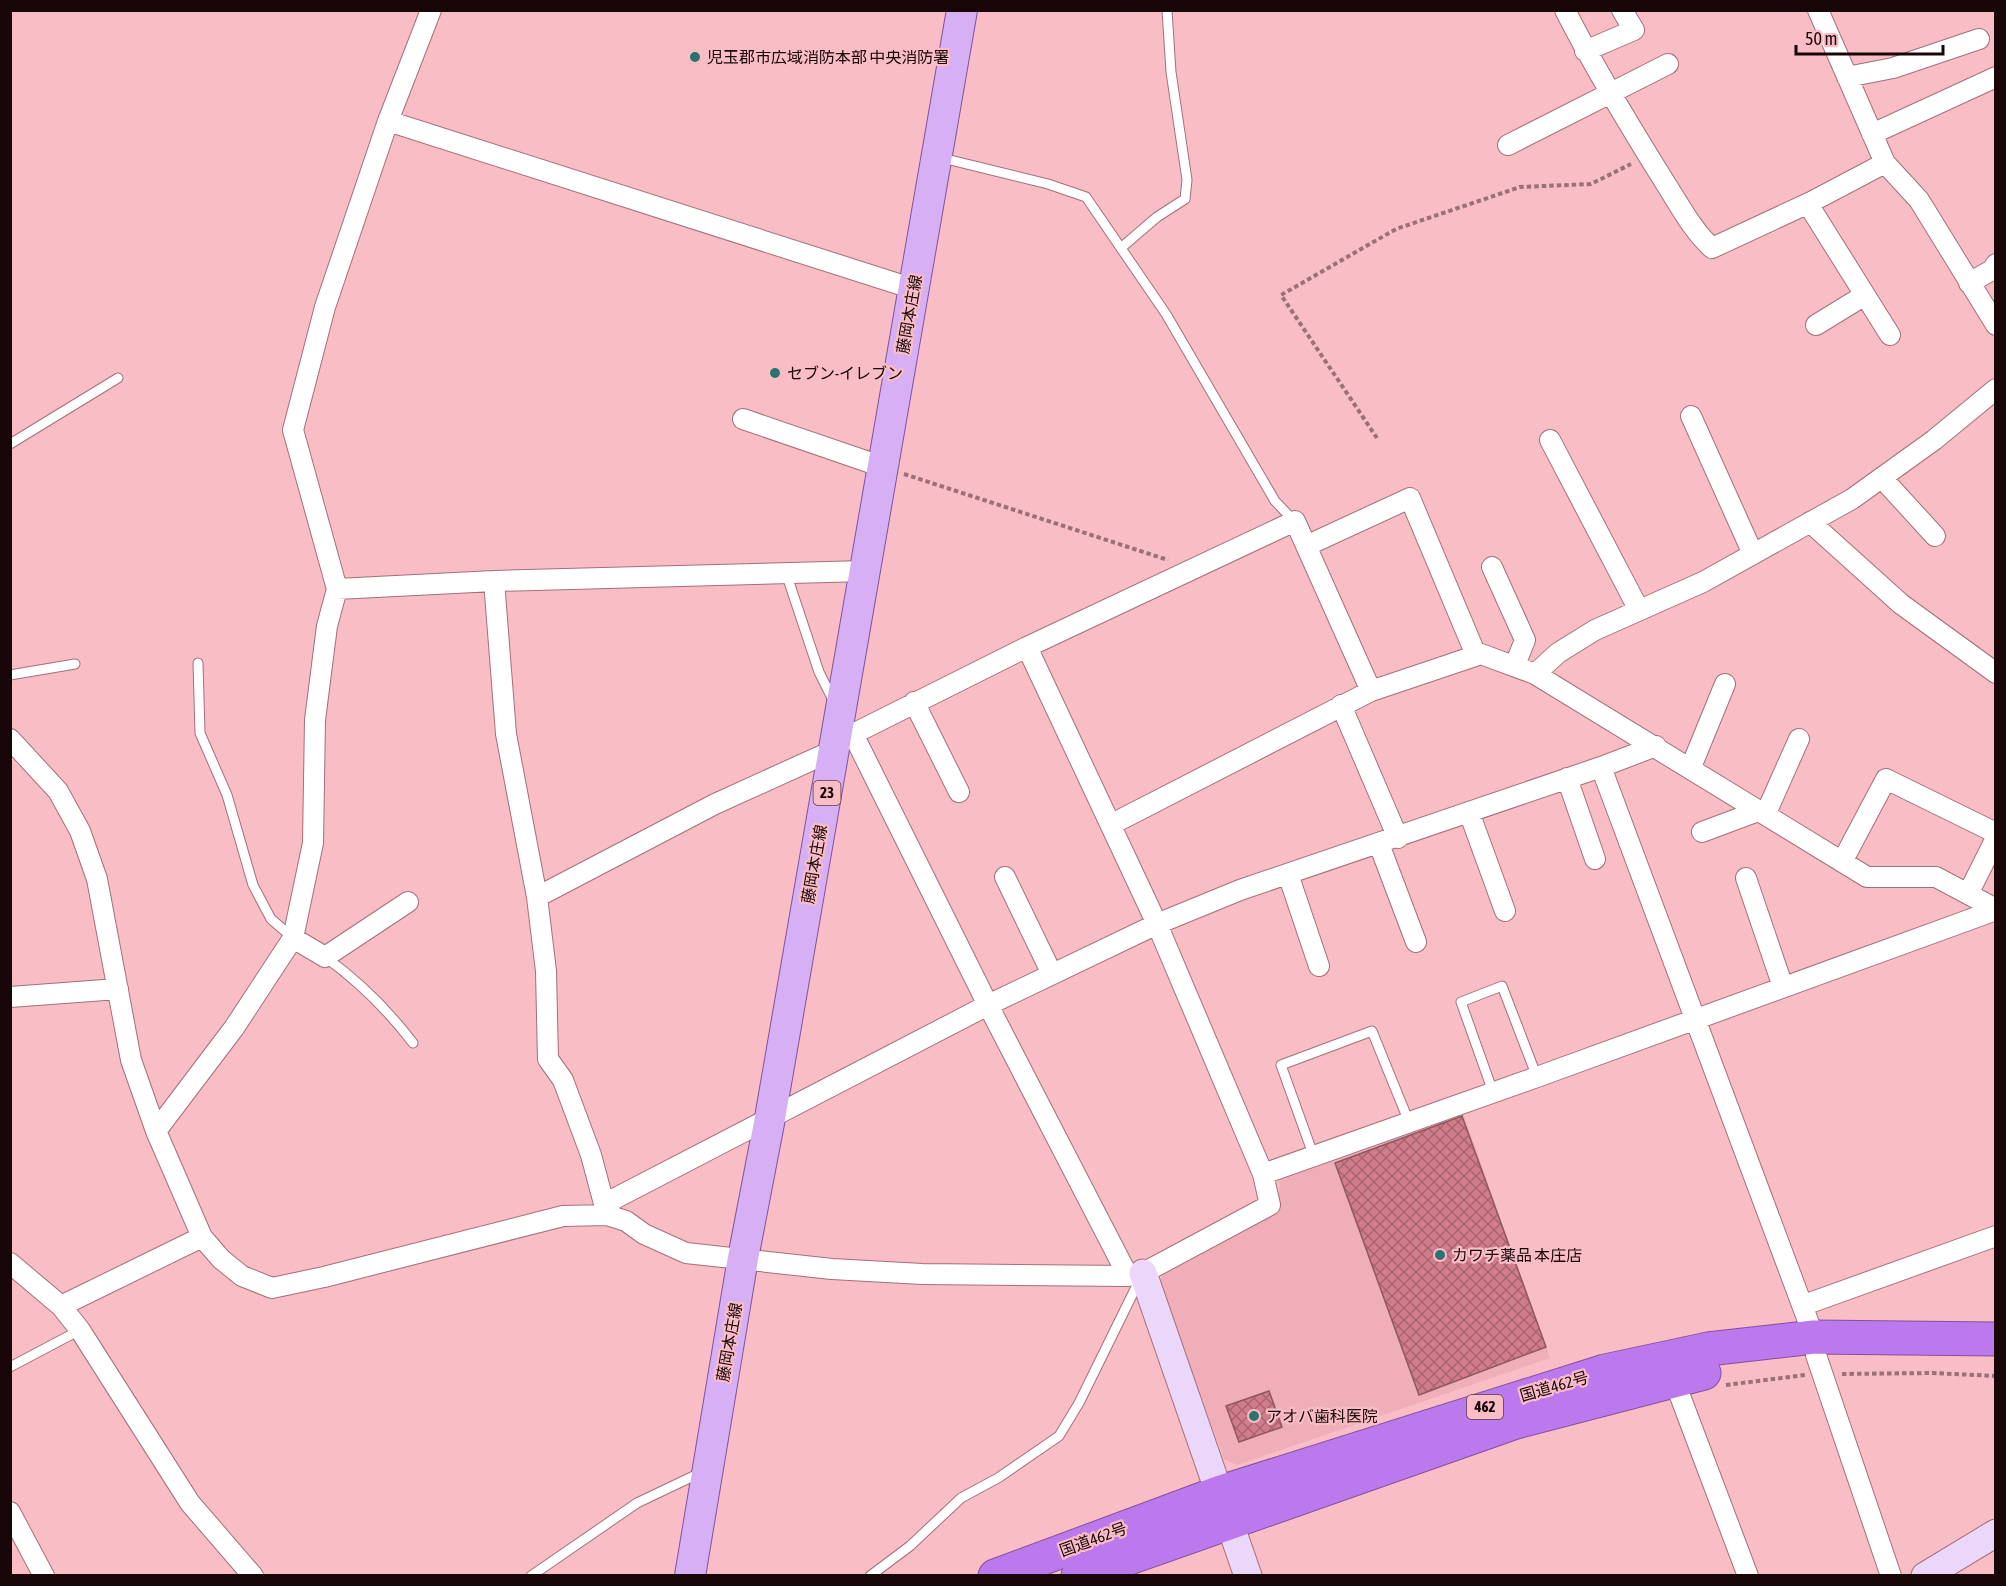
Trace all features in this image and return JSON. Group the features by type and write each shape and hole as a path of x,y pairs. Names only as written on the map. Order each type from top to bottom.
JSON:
{"highway":[{"name":"国道462号","path":"1078,1575 1226,1506 1605,1371 1708,1349 1995,1339"},
{"name":"国道462号","path":"995,1575 1516,1422 1815,1346 1995,1360"}],"main road":[{"name":"藤岡本庄線","path":"690,1575 743,1258 842,732 865,572 962,10"}],"street":[{"path":"156,1131 234,1029 292,938 313,843 315,720 327,626 337,589 293,430 325,307 388,121 431,10"},
{"path":"1564,10 1609,93 1648,156 1700,237 1712,248 1808,204 1885,163"},
{"path":"1585,51 1634,30 1622,10"},
{"path":"1818,10 1885,163 1919,200 1995,323"},
{"path":"1847,77 1893,68 1979,39"},
{"path":"1508,145 1668,64"},
{"path":"1872,134 1995,77"},
{"path":"388,121 914,289"},
{"path":"1808,204 1890,335"},
{"path":"1969,283 1992,270 1995,264"},
{"path":"1816,325 1865,295"},
{"path":"1535,674 1558,653 1595,630 1703,582 1852,499 1934,440 1995,389"},
{"path":"1691,416 1753,554"},
{"path":"743,419 884,467"},
{"path":"1550,440 1639,610"},
{"path":"1881,478 1935,536"},
{"path":"1306,546 1410,498 1476,655"},
{"path":"537,897 715,804 842,732 914,702 1295,521 1371,691"},
{"path":"1810,522 1901,604 1995,673"},
{"path":"1492,567 1525,640 1515,665"},
{"path":"337,589 494,581 865,572"},
{"path":"494,581 506,734 537,897 546,971 548,1059 563,1080 591,1155 607,1215"},
{"path":"10,739 58,791 80,831 97,879 131,1060 156,1131 202,1237 221,1259 242,1276 272,1288 324,1277 563,1216 607,1215 626,1221 644,1234 686,1253 832,1269 922,1274 1136,1275 1270,1206 1263,1174 1157,924 1028,647"},
{"path":"1112,824 1371,691 1476,655 1496,657 1535,674 1559,691 1656,746 1867,878 1936,877 1995,909"},
{"path":"1690,767 1725,684"},
{"path":"914,702 959,792"},
{"path":"1341,705 1398,838"},
{"path":"842,732 1136,1275 1226,1506 1248,1575"},
{"path":"1702,832 1763,812 1800,739"},
{"path":"607,1215 612,1200 988,1005 1157,924 1288,874 1398,838 1656,746"},
{"path":"1601,767 1804,1305 1815,1346 1891,1575"},
{"path":"1567,778 1595,859"},
{"path":"1842,862 1886,779 1995,833"},
{"path":"1469,812 1506,911"},
{"path":"1968,894 1995,838"},
{"path":"1379,844 1416,942"},
{"path":"1288,874 1319,966"},
{"path":"1005,877 1053,974"},
{"path":"1746,878 1783,987"},
{"path":"292,938 326,957 408,902"},
{"path":"1263,1174 1537,1077 1995,909"},
{"path":"10,997 118,989"},
{"path":"1804,1305 1995,1236"},
{"path":"61,1306 202,1237"},
{"path":"15,1271 61,1306 80,1330 190,1503 253,1575"},
{"path":"1674,1380 1748,1575"},
{"path":"10,1512 44,1575"},
{"path":"1925,1575 1995,1533"}],"lane":[{"path":"1122,247 1158,217 1185,199 1187,180 1171,72 1167,10"},
{"path":"936,157 1048,183 1086,197 1166,314 1275,501 1295,521"},
{"path":"10,444 118,378"},
{"path":"786,573 842,732"},
{"path":"198,663 200,733 227,795 253,885 271,919 292,938"},
{"path":"10,675 75,664"},
{"path":"326,957 351,975 384,1006 413,1043"},
{"path":"1492,1092 1461,1002 1502,986 1537,1077"},
{"path":"1314,1157 1281,1065 1372,1030 1408,1122"},
{"path":"870,1575 910,1546 960,1498 998,1478 1059,1436 1079,1403 1136,1275"},
{"path":"10,1367 80,1330"},
{"path":"531,1575 637,1503 707,1470"}],"path":[{"path":"1377,438 1281,295 1396,229 1520,187 1591,184 1648,156"},
{"path":"884,467 1194,569"}],"shaded area":[{"path":"1462,1110 1550,1358 1237,1465 1224,1459 1159,1282 1167,1268 1278,1213 1280,1178"}],"building":[{"name":"カワチ薬品 本庄店","path":"1462,1116 1546,1347 1419,1395 1335,1163"},
{"name":"アオバ歯科医院","path":"1269,1391 1282,1427 1239,1442 1226,1406"}],"place":[{"name":"児玉郡市広域消防本部 中央消防署","path":"695,57"},
{"name":"セブン-イレブン","path":"775,373"},
{"name":"カワチ薬品 本庄店","path":"1440,1255"},
{"name":"アオバ歯科医院","path":"1254,1416"}]}
